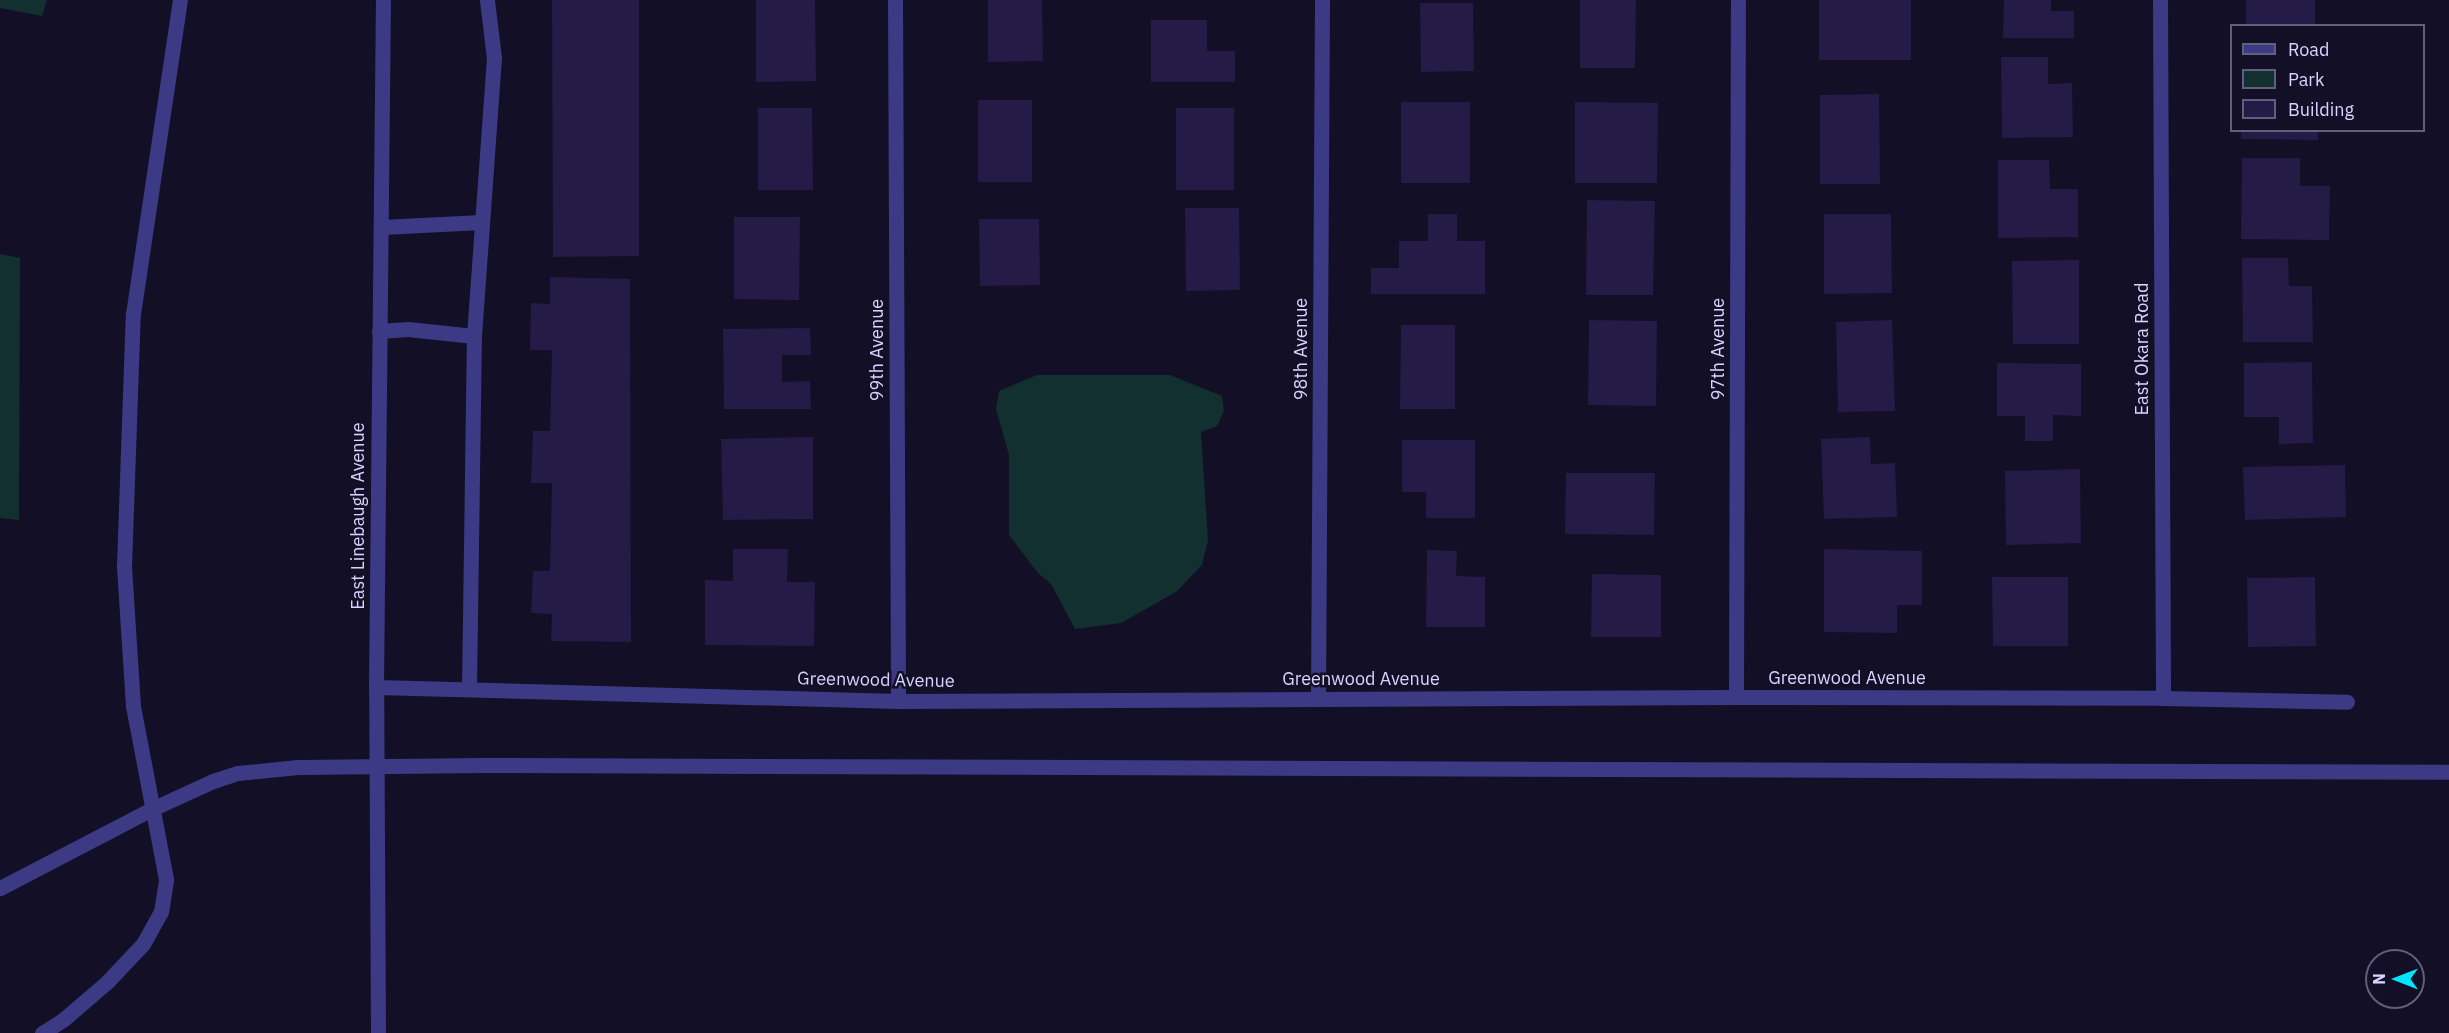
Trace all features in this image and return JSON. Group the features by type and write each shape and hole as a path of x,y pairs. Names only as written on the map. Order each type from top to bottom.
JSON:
{"street":[{"path":"42,1033 64,1019 107,982 143,944 161,912 166,879 134,706 125,554 134,314 180,0"},
{"name":"East Linebaugh Avenue","path":"378,1033 376,687 383,0"},
{"path":"470,689 474,336 494,58 487,0"},
{"name":"99th Avenue","path":"895,0 898,701"},
{"name":"98th Avenue","path":"1318,699 1322,0"},
{"name":"97th Avenue","path":"1736,698 1738,0"},
{"name":"East Okara Road","path":"2160,0 2163,698"},
{"path":"381,227 482,222"},
{"path":"379,331 408,329 474,336"},
{"name":"Greenwood Avenue","path":"376,687 898,701 2163,698 2347,702"},
{"path":"0,888 154,808 213,781 238,773 298,767 2449,772"}],"green space":[{"path":"0,0 47,0 42,16 0,8"},
{"path":"0,254 20,258 19,520 0,518"},
{"path":"1037,375 1170,375 1222,396 1224,411 1217,426 1201,432 1208,540 1202,565 1176,592 1121,623 1075,629 1051,584 1038,573 1009,535 1009,455 996,409 999,391"}],"building":[{"path":"552,0 639,0 639,256 553,257"},
{"path":"756,0 815,0 816,81 756,82"},
{"path":"988,0 1042,0 1043,61 988,62"},
{"path":"1580,0 1636,0 1635,68 1580,68"},
{"path":"1819,0 1911,0 1911,60 1819,60"},
{"path":"2004,0 2051,0 2051,11 2074,11 2074,38 2003,38"},
{"path":"2246,0 2315,0 2315,24 2246,24"},
{"path":"1420,3 1473,3 1474,71 1421,72"},
{"path":"1151,20 1207,20 1207,51 1235,51 1235,82 1151,82"},
{"path":"2001,57 2048,57 2048,84 2072,83 2073,137 2002,138"},
{"path":"1879,94 1880,184 1820,184 1820,95"},
{"path":"978,100 1032,100 1032,182 978,182"},
{"path":"1401,102 1470,102 1470,183 1401,183"},
{"path":"1575,102 1658,103 1657,183 1575,183"},
{"path":"758,108 812,108 813,190 758,190"},
{"path":"1176,108 1234,108 1234,190 1176,190"},
{"path":"2241,132 2318,132 2318,140 2241,139"},
{"path":"2242,158 2300,158 2300,186 2330,186 2329,240 2241,239"},
{"path":"1998,160 2049,160 2050,189 2078,189 2078,237 1998,238"},
{"path":"1587,200 1655,201 1653,295 1586,295"},
{"path":"1185,208 1239,208 1240,290 1186,291"},
{"path":"1428,214 1457,214 1457,241 1485,241 1485,294 1371,294 1371,268 1399,268 1399,241 1428,241"},
{"path":"1824,214 1891,214 1892,293 1824,294"},
{"path":"734,217 800,217 799,300 734,299"},
{"path":"979,219 1039,219 1040,285 980,286"},
{"path":"2242,258 2288,258 2289,286 2312,286 2313,342 2243,342"},
{"path":"2079,260 2079,344 2013,344 2012,261"},
{"path":"550,277 630,279 631,642 551,641 552,614 531,613 533,571 550,571 552,483 531,483 533,431 550,431 552,350 530,350 531,303 550,304"},
{"path":"1589,320 1657,321 1656,406 1588,405"},
{"path":"1892,320 1895,411 1838,412 1836,322"},
{"path":"1401,325 1455,325 1455,409 1400,409"},
{"path":"810,328 811,355 782,355 782,382 810,381 811,409 724,409 723,329"},
{"path":"2312,362 2313,443 2279,444 2279,417 2244,417 2244,363"},
{"path":"1997,363 2081,364 2081,416 2053,415 2053,441 2025,441 2025,416 1997,416"},
{"path":"813,437 813,519 723,520 721,439"},
{"path":"1870,437 1871,464 1895,463 1897,517 1824,519 1821,439"},
{"path":"1402,440 1475,440 1475,518 1426,518 1426,492 1402,492"},
{"path":"2345,465 2346,517 2245,520 2243,467"},
{"path":"2080,469 2081,543 2006,545 2005,471"},
{"path":"1566,473 1655,473 1654,535 1565,534"},
{"path":"733,549 788,549 787,582 815,582 814,646 705,645 705,580 733,581"},
{"path":"1824,549 1922,551 1922,605 1897,605 1897,633 1824,632"},
{"path":"1427,550 1457,551 1456,576 1485,577 1485,627 1426,627"},
{"path":"1592,574 1661,575 1661,637 1591,637"},
{"path":"1992,577 2068,577 2068,646 1993,646"},
{"path":"2315,577 2316,646 2248,647 2247,578"}]}
